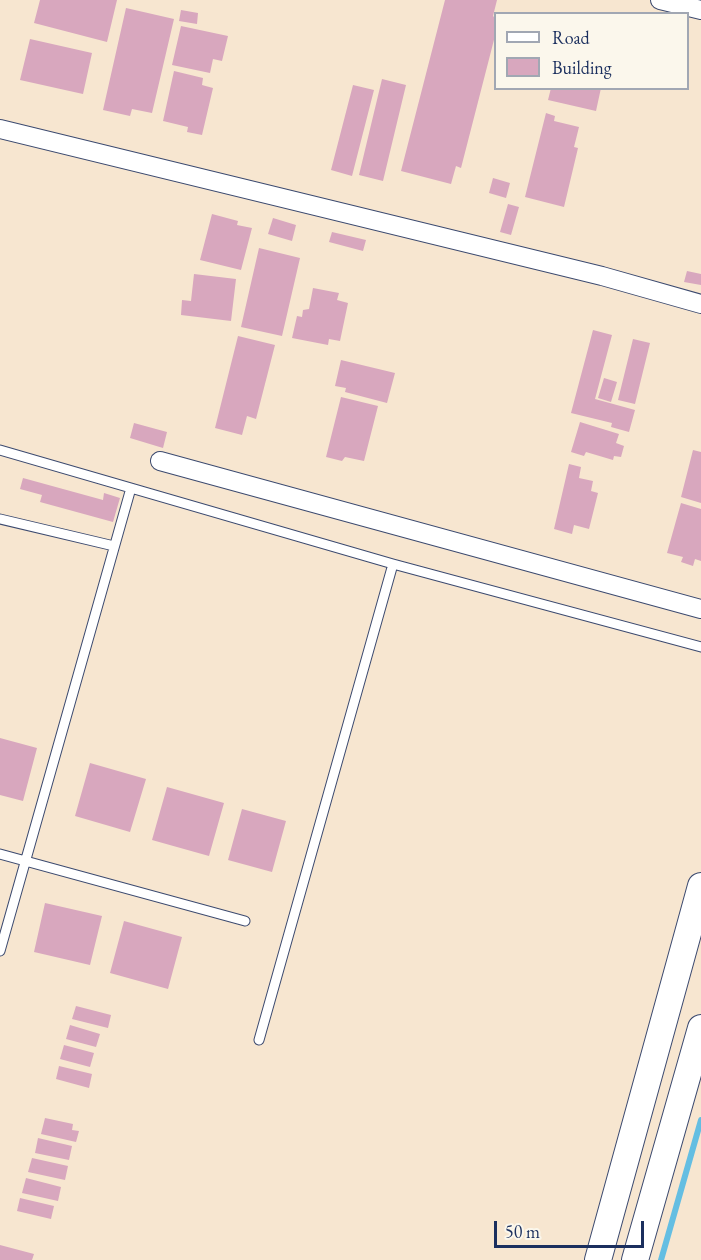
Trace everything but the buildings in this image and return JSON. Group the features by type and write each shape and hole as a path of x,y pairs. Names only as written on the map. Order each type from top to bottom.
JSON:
{"street":[{"path":"660,0 680,3 701,10"},
{"path":"0,129 591,274 701,304"},
{"path":"160,461 701,609"},
{"path":"598,1260 701,886"},
{"path":"635,1260 701,1028"}],"lane":[{"path":"0,450 393,564 701,647"},
{"path":"0,951 130,488"},
{"path":"0,519 114,546"},
{"path":"259,1040 393,564"},
{"path":"0,855 245,921"}],"waterway":[{"path":"661,1260 701,1120"}]}
